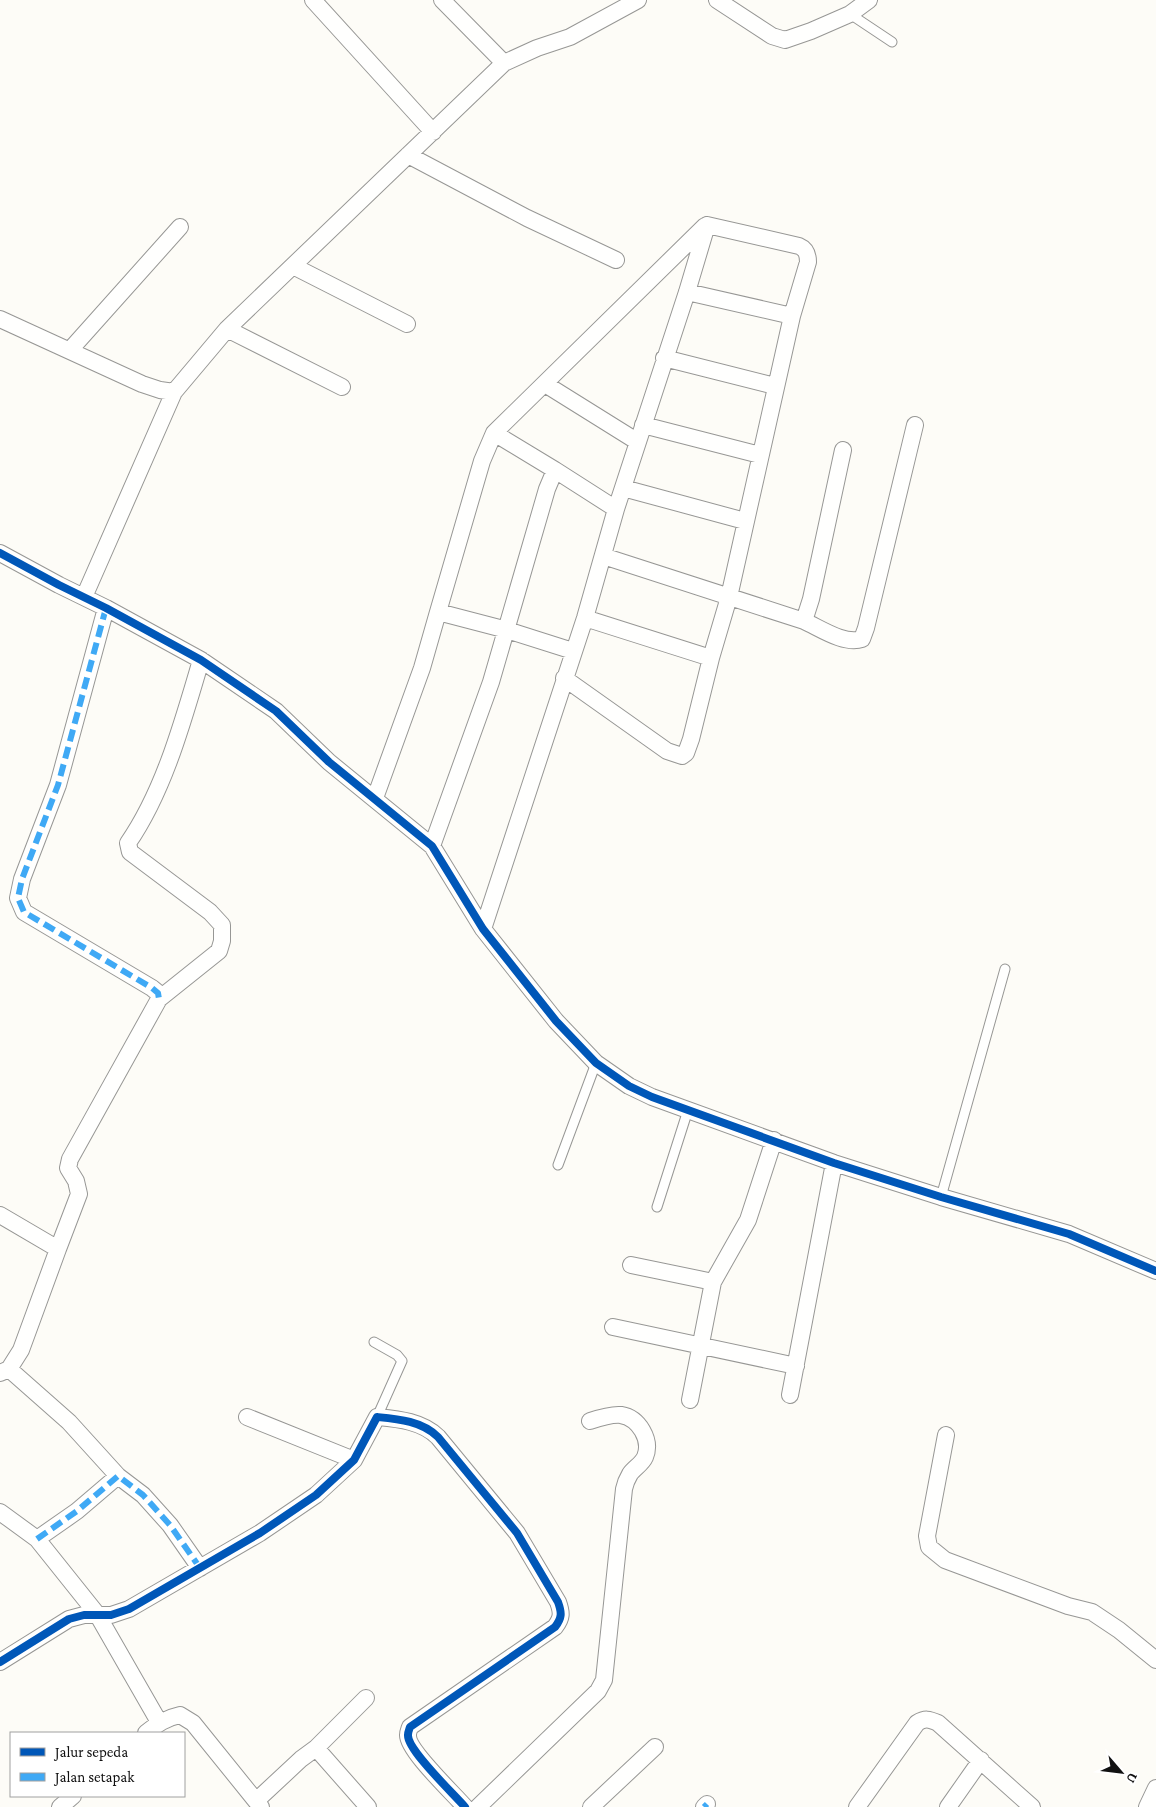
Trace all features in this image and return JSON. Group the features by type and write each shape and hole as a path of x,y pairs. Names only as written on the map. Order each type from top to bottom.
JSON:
{"street":[{"path":"313,0 433,132"},
{"path":"442,0 504,63"},
{"path":"84,598 174,392 227,329 504,63 517,56 570,38 638,0"},
{"path":"717,0 772,36 785,40 810,32 850,14 869,0"},
{"path":"408,155 527,218 616,260"},
{"path":"483,929 584,618 616,509 707,224"},
{"path":"564,678 666,751 682,756 686,753 729,597 775,386 792,316 808,262 808,256 803,248 707,224"},
{"path":"375,798 422,668 482,461 494,433 707,224"},
{"path":"70,350 180,227"},
{"path":"293,266 407,324"},
{"path":"686,292 792,316"},
{"path":"0,319 142,384 174,392"},
{"path":"227,329 342,387"},
{"path":"664,358 775,386"},
{"path":"545,384 638,442"},
{"path":"643,425 760,455"},
{"path":"603,556 804,621 842,638 857,641 862,639 915,425"},
{"path":"494,433 616,509"},
{"path":"804,621 844,450"},
{"path":"432,846 491,682 547,490 555,470"},
{"path":"623,488 745,522"},
{"path":"0,553 201,660 276,711 329,762 432,846 483,929 556,1021 596,1063 629,1086 652,1097 834,1163 941,1197 1069,1234 1156,1271"},
{"path":"106,608 58,784 22,879 18,898 24,912 152,988 158,993 159,999"},
{"path":"438,612 507,630 573,651"},
{"path":"584,618 711,658"},
{"path":"200,1568 170,1525 143,1495 118,1476 69,1422 5,1371 24,1343 79,1194 79,1188 70,1172 68,1163 159,999 219,951 222,941 222,925 210,912 130,852 128,843 139,827 156,794 187,707 201,660"},
{"path":"690,1400 713,1282 748,1220 774,1140"},
{"path":"790,1394 834,1163"},
{"path":"0,1215 58,1249"},
{"path":"631,1265 713,1282"},
{"path":"613,1327 796,1366"},
{"path":"478,1807 598,1691 604,1680 624,1489 630,1474 644,1459 647,1443 643,1430 633,1421 621,1415 604,1416 590,1420"},
{"path":"247,1417 354,1460"},
{"path":"0,1662 69,1619 84,1615 111,1615 129,1609 260,1533 316,1495 354,1460 377,1417 398,1419 424,1426 438,1437 517,1534 562,1611 561,1620 556,1627 410,1727 408,1735 410,1744 465,1807"},
{"path":"946,1435 927,1536 929,1547 945,1560 1068,1606 1092,1612 1120,1630 1156,1660"},
{"path":"37,1539 77,1511 118,1476"},
{"path":"0,1512 37,1539 97,1614 159,1722"},
{"path":"147,1732 168,1717 180,1715 193,1723 259,1804 301,1758 316,1748 366,1698"},
{"path":"857,1807 917,1723 923,1719 930,1719 938,1723 1032,1807"},
{"path":"316,1748 368,1807"},
{"path":"591,1807 656,1748"},
{"path":"948,1807 981,1760"},
{"path":"1147,1807 1156,1788"},
{"path":"60,1807 72,1797"}],"lane":[{"path":"850,14 892,42"},
{"path":"941,1197 1005,969"},
{"path":"558,1165 596,1063"},
{"path":"658,1207 688,1110"},
{"path":"374,1342 397,1355 402,1361 377,1417"}],"marked path":[{"path":"106,608 58,785 22,879 18,898 24,912 152,988 158,993 159,999"},
{"path":"37,1539 77,1511 118,1476 143,1495 170,1525 200,1568"},
{"path":"704,1807 707,1804"}],"cycle path":[{"path":"0,553 201,660 276,711 329,762 432,846 483,929 556,1021 596,1063 629,1086 652,1097 834,1163 941,1197 1069,1234 1156,1271"},
{"path":"0,1662 69,1619 84,1615 111,1615 129,1609 260,1533 316,1495 354,1460 377,1417 417,1424 425,1427 438,1437 517,1533 558,1602 561,1612 555,1627 410,1727 408,1735 415,1751 465,1807"}]}
